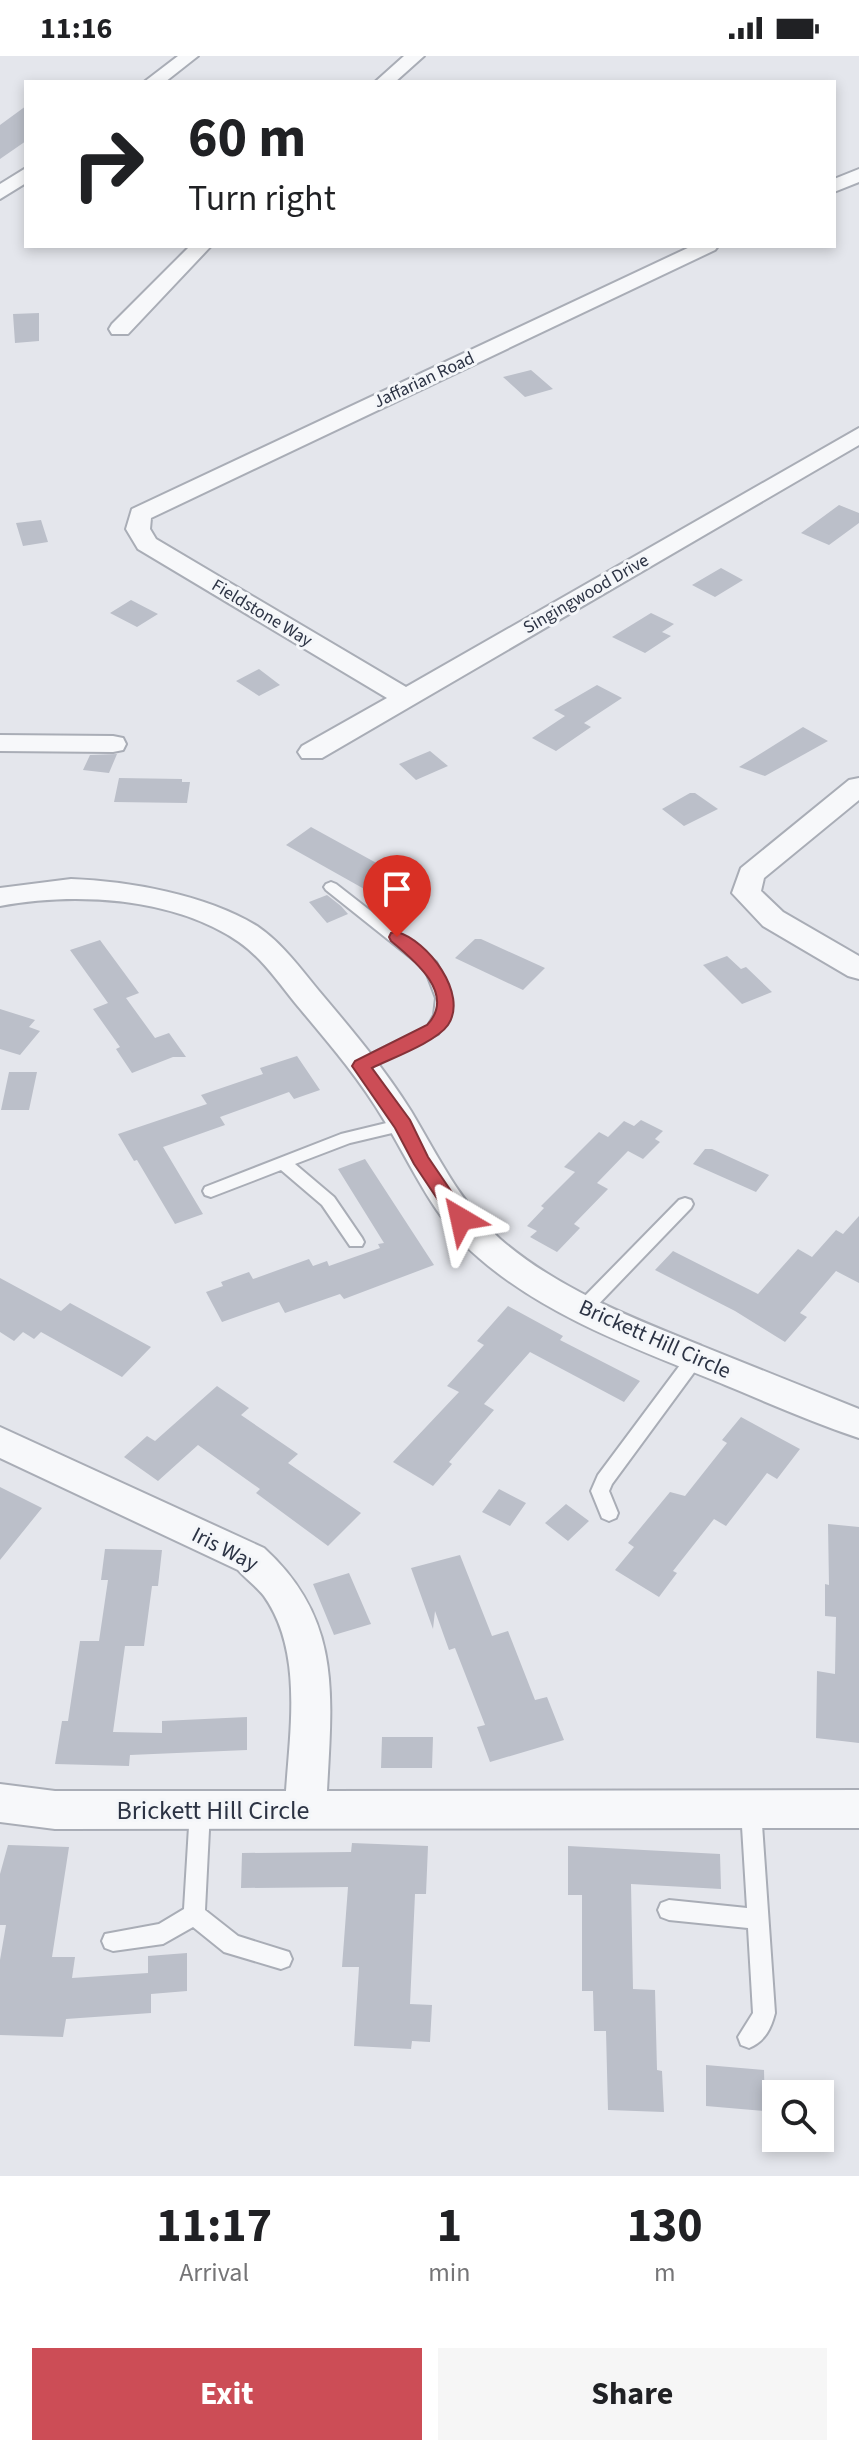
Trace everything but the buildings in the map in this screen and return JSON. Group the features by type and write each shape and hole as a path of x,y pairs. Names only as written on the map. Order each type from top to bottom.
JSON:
{"street":[{"path":"156,80 189,56"},
{"path":"386,80 415,56"},
{"path":"0,193 24,175"},
{"path":"836,185 859,175"},
{"path":"120,329 199,248"},
{"name":"Jaffarian Road","path":"140,514 704,248"},
{"name":"Singingwood Drive","path":"312,752 859,435"},
{"name":"Fieldstone Way","path":"140,514 138,529 147,544 406,698"},
{"path":"0,743 113,744"},
{"path":"859,786 751,874 746,893 773,919 859,969"},
{"name":"Brickett Hill Circle","path":"0,897 48,889 118,889 229,923 256,940 276,960 361,1066 403,1125 449,1206 500,1257 583,1309 859,1424"},
{"name":"Iris Way","path":"0,1442 251,1559 267,1570 300,1625 311,1672 305,1810"},
{"name":"Brickett Hill Circle","path":"0,1803 55,1810 859,1809"}],"lane":[{"path":"331,887 431,966 441,981 444,1005 441,1021 433,1030 361,1066"},
{"path":"211,1191 347,1138 403,1125"},
{"path":"283,1163 328,1201 356,1242"},
{"path":"583,1309 685,1204"},
{"path":"609,1513 600,1491 605,1480 695,1358"},
{"path":"194,1914 200,1810"},
{"path":"749,2037 761,2025 764,2013 751,1810"},
{"path":"669,1910 759,1919"},
{"path":"113,1941 163,1934 194,1914"},
{"path":"194,1914 232,1945 281,1959"}],"route":[{"path":"397,937 431,966 441,981 444,1005 441,1021 433,1030 361,1066 403,1125 420,1160 449,1206 461,1219"}]}
